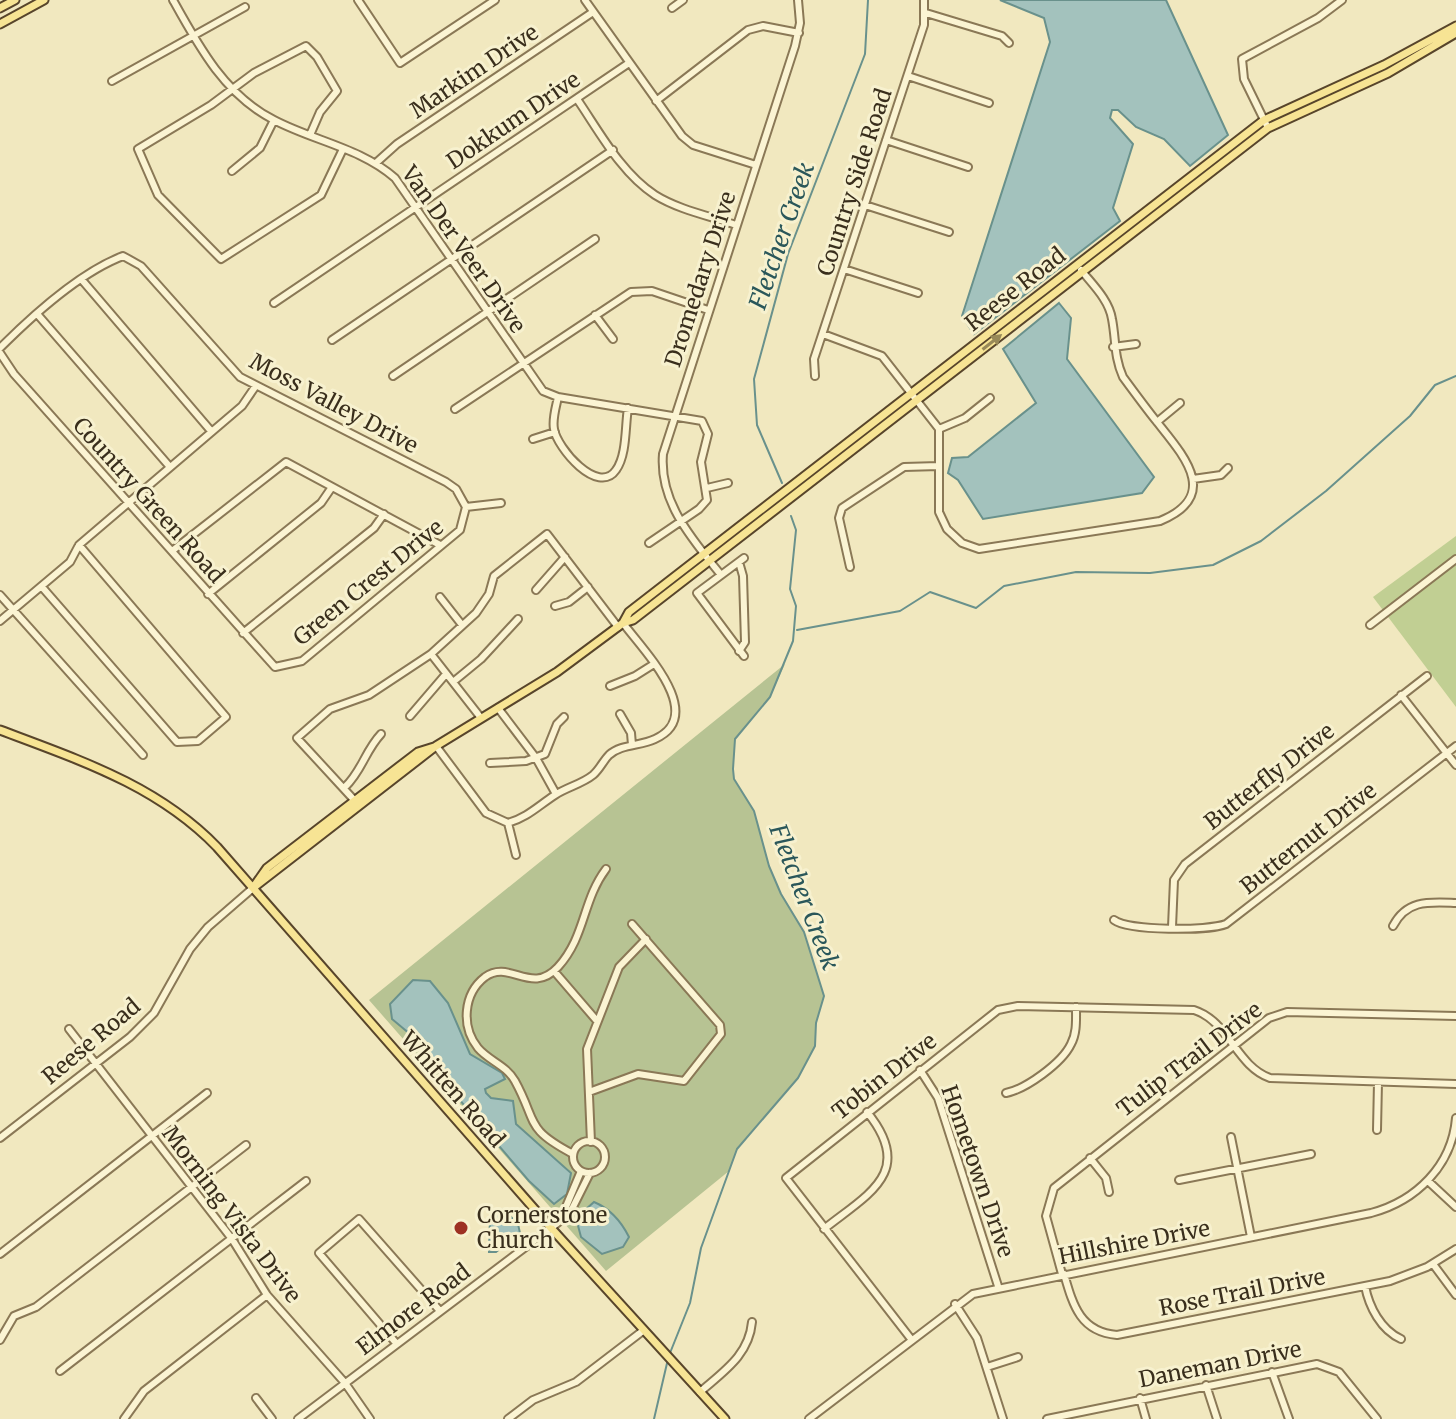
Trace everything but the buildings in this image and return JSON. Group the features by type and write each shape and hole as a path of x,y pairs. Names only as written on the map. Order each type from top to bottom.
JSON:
{"main road":[{"path":"0,8 15,0"},
{"path":"0,24 44,0"},
{"name":"Reese Road","path":"915,396 1076,264 1266,124 1456,26"},
{"name":"Reese Road","path":"253,888 436,746 557,672 620,625 633,620 706,557 1082,271 1266,124 1388,73 1456,33"},
{"name":"Whitten Road","path":"0,730 114,774 185,816 253,888 551,1228 725,1419"}],"street":[{"name":"Van Der Veer Drive","path":"173,0 193,36 232,89 274,120 377,162 395,178 540,389 558,397"},
{"path":"358,0 400,63 495,0"},
{"path":"585,0 656,101 690,142 756,165"},
{"path":"672,8 683,0"},
{"name":"Dromedary Drive","path":"721,575 670,504 663,476 664,447 799,33 798,0"},
{"name":"Country Side Road","path":"815,376 813,363 908,76 926,13 924,0"},
{"path":"1266,124 1246,83 1239,57 1318,18 1342,0"},
{"path":"112,81 245,7"},
{"name":"Markim Drive","path":"377,162 397,144 593,12"},
{"path":"926,13 1002,36 1009,43"},
{"path":"656,101 748,30 763,26 799,33"},
{"path":"310,135 320,112 337,91 317,57 306,46 254,73 138,149 158,195 221,259 321,195 343,149"},
{"name":"Dokkum Drive","path":"274,303 629,63"},
{"path":"908,76 989,103"},
{"path":"577,99 637,181 657,197 736,225"},
{"path":"232,171 260,148 274,120"},
{"path":"886,140 968,167"},
{"path":"332,340 613,150"},
{"path":"865,205 949,232"},
{"path":"393,376 595,239"},
{"name":"Moss Valley Drive","path":"82,280 123,256 141,266 240,377 446,482 456,489 466,507"},
{"path":"823,334 880,354 939,429 936,494 939,512 947,529 962,543 979,549 1160,521 1177,514 1186,504 1193,479 1184,456 1123,377 1113,347 1112,320 1106,303 1076,264"},
{"path":"844,269 918,293"},
{"path":"0,350 82,280 211,431"},
{"path":"455,409 626,294 641,290 708,310"},
{"path":"38,315 170,467"},
{"path":"595,315 613,339"},
{"path":"1113,347 1136,344"},
{"name":"Country Green Road","path":"0,350 14,374 275,667"},
{"path":"0,621 70,562 79,545 126,503 242,406 255,387"},
{"path":"608,477 578,467 555,432 558,397 704,418 707,431 701,462 707,488 703,506 649,543"},
{"path":"939,429 965,418 990,398"},
{"path":"1157,422 1180,403"},
{"path":"608,477 620,463 628,408"},
{"path":"533,439 555,432"},
{"path":"172,551 286,462 440,545"},
{"path":"850,567 839,518 842,508 904,467 939,466"},
{"path":"1193,479 1221,475 1228,468"},
{"path":"608,477 612,487"},
{"path":"707,488 728,483"},
{"path":"208,594 321,503 332,487"},
{"path":"466,507 501,503"},
{"name":"Green Crest Drive","path":"275,667 302,661 460,530 466,507"},
{"path":"243,633 374,528 384,514"},
{"path":"358,804 297,738 330,709 369,695 431,654 489,594 494,576 547,534 654,664 677,703 677,716 672,727 653,741 632,745 609,755 591,777 556,794 530,816 508,823 486,813 436,746"},
{"path":"42,587 177,742 184,745 198,741 226,717 79,545"},
{"path":"536,590 565,557"},
{"path":"1370,625 1456,559"},
{"path":"741,560 745,642 741,654 697,593 721,575 741,560"},
{"path":"555,606 569,602 588,587"},
{"path":"0,595 143,755"},
{"path":"440,597 462,625"},
{"path":"453,682 481,659 518,619"},
{"path":"431,654 481,718"},
{"path":"610,686 654,664"},
{"path":"410,716 446,674"},
{"name":"Butterfly Drive","path":"1172,927 1174,884 1185,864 1427,676"},
{"path":"1401,695 1456,765"},
{"path":"498,708 536,758 556,794"},
{"path":"620,714 631,733 632,745"},
{"path":"490,763 536,758 545,754 557,724 564,717"},
{"path":"345,787 357,775 367,751 381,734"},
{"name":"Butternut Drive","path":"1114,920 1124,926 1210,928 1230,921 1456,746"},
{"path":"508,823 516,855"},
{"path":"573,1154 552,1143 532,1124 514,1079 477,1048 466,1017 475,988 488,975 505,972 533,979 554,971 578,939 588,901 606,869"},
{"name":"Reese Road","path":"0,1138 96,1064 154,1013 190,949 208,927 253,888"},
{"path":"1393,926 1402,913 1414,904 1456,903"},
{"path":"589,1092 638,1074 684,1081 721,1034 720,1025 632,924"},
{"path":"591,1142 587,1049 619,967 646,939"},
{"path":"554,971 597,1021"},
{"name":"Tobin Drive","path":"824,1229 786,1178 990,1015 1006,1007 1076,1007"},
{"path":"1006,1093 1022,1087 1067,1051 1075,1034 1076,1007 1194,1010 1211,1018 1254,1070 1273,1079 1456,1084"},
{"name":"Tulip Trail Drive","path":"1063,1274 1046,1219 1047,1202 1058,1183 1269,1018 1282,1012 1456,1016"},
{"name":"Morning Vista Drive","path":"69,1029 232,1239 267,1295 345,1383 370,1419"},
{"name":"Hometown Drive","path":"920,1070 938,1098 998,1286"},
{"path":"1377,1130 1378,1082"},
{"path":"0,1254 207,1093"},
{"path":"867,1112 876,1123 885,1149 886,1172 875,1188 824,1229 911,1339"},
{"name":"Hillshire Drive","path":"809,1419 955,1304 998,1286 1376,1212 1406,1199 1428,1181 1448,1149 1456,1118"},
{"path":"1231,1137 1251,1237"},
{"path":"591,1142 600,1147 604,1156 599,1170 590,1173 581,1171 574,1164 573,1154 581,1143 591,1142"},
{"path":"0,1340 14,1316 36,1307 246,1145"},
{"path":"1179,1180 1311,1154"},
{"path":"1090,1158 1106,1178 1109,1192"},
{"path":"560,1221 581,1171"},
{"path":"560,1221 567,1219 590,1173"},
{"path":"60,1371 306,1181"},
{"path":"1428,1181 1456,1207"},
{"path":"396,1343 319,1253 359,1219 440,1311"},
{"name":"Elmore Road","path":"298,1419 560,1221"},
{"name":"Rose Trail Drive","path":"1063,1274 1080,1318 1095,1330 1113,1335 1404,1277 1456,1249"},
{"path":"1433,1264 1456,1295"},
{"path":"1365,1286 1374,1312 1389,1331 1401,1339"},
{"path":"124,1419 144,1391 267,1295"},
{"path":"955,1304 974,1331 1003,1419"},
{"path":"700,1392 739,1357 748,1342 752,1322"},
{"path":"508,1419 533,1400 576,1382 644,1330"},
{"path":"987,1367 1018,1357"},
{"name":"Daneman Drive","path":"1047,1419 1317,1364 1339,1372 1377,1419"},
{"path":"1272,1372 1289,1419"},
{"path":"1206,1385 1217,1419"},
{"path":"256,1398 272,1419"},
{"path":"1140,1398 1146,1419"}],"green space":[{"path":"1456,536 1456,707 1373,597"},
{"path":"785,664 770,697 735,739 733,769 734,780 754,811 769,866 804,932 824,996 816,1023 815,1046 798,1078 737,1149 729,1171 606,1271 369,1000"}],"water":[{"path":"1000,0 1166,0 1228,135 1190,166 1164,139 1136,127 1118,110 1112,110 1110,118 1133,144 1113,208 1120,221 974,334 962,316 1050,42 1044,18"},
{"path":"1059,303 1071,318 1067,359 1154,477 1142,493 983,519 958,480 948,473 952,458 968,457 1036,403 1003,349"},
{"path":"413,980 430,981 448,1003 470,1054 502,1073 505,1079 485,1089 486,1093 491,1098 513,1101 516,1124 571,1173 567,1194 554,1204 529,1181 452,1091 441,1069 424,1056 423,1045 392,1019 390,1004"},
{"path":"594,1202 610,1212 623,1226 629,1237 623,1247 602,1254 581,1237 576,1218"},
{"path":"503,1209 518,1224 520,1233 496,1252 489,1252 490,1217"}],"waterway":[{"name":"Fletcher Creek","path":"782,483 757,425 754,379 788,254 865,54 868,0"},
{"path":"797,630 900,611 930,592 976,608 1004,586 1076,572 1150,573 1213,565 1261,541 1326,491 1410,416 1435,385 1456,376"},
{"name":"Fletcher Creek","path":"670,1353 690,1303 701,1248 737,1149 798,1078 815,1046 816,1023 824,996 804,932 781,894 769,866 754,811 734,779 733,769 735,739 770,697 793,641 796,606 790,589 796,530 791,516"},
{"name":"Fletcher Creek","path":"654,1419 668,1359"}],"place":[{"name":"Cornerstone Church","path":"461,1228"}]}
